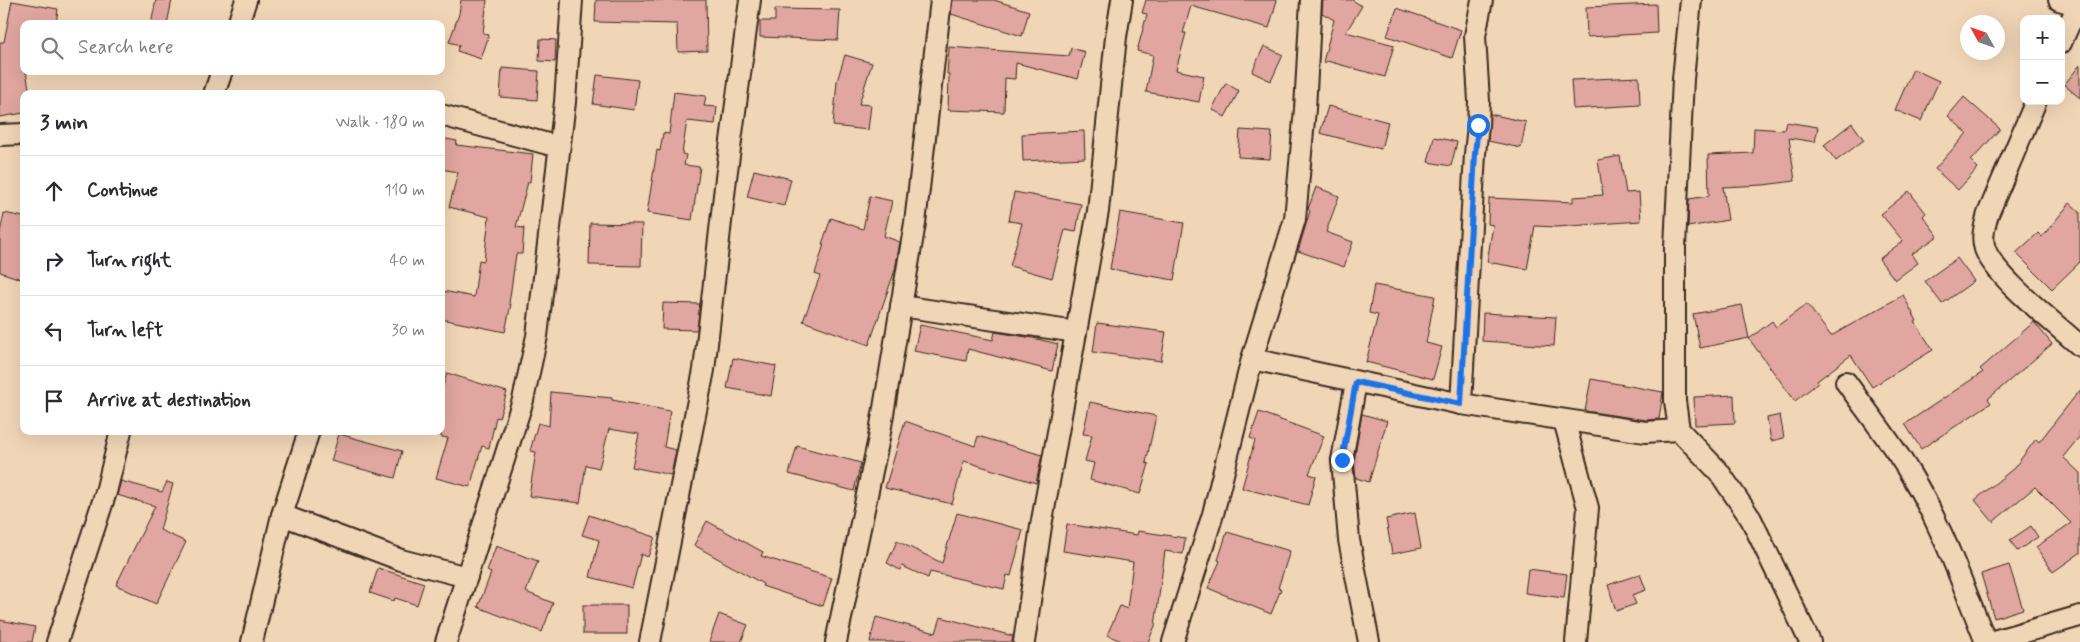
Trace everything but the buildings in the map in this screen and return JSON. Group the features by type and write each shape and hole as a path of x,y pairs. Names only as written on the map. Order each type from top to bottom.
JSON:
{"street":[{"path":"239,20 246,0"},
{"path":"446,642 523,400 537,336 565,102 572,0"},
{"path":"650,642 704,370 726,178 750,0"},
{"path":"836,642 879,438 915,223 941,0"},
{"path":"1024,642 1041,526 1098,211 1115,46 1122,0"},
{"path":"1173,642 1213,514 1252,359 1295,219 1305,109 1311,0"},
{"path":"1461,404 1478,125 1475,36 1482,0"},
{"path":"1691,0 1684,79 1675,247 1675,401 1679,430 1719,472 1751,519 1810,642"},
{"path":"2065,28 2072,2"},
{"path":"215,90 221,75"},
{"path":"2034,105 1988,214 1983,231 1985,248 1997,271 2080,346"},
{"path":"445,116 559,147"},
{"path":"0,135 20,134"},
{"path":"901,306 1076,332"},
{"path":"1252,359 1461,404 1645,432 1679,430"},
{"path":"1356,382 1342,460 1349,540 1369,642"},
{"path":"1846,382 1911,475 1927,504 1941,530 1988,642 2080,616"},
{"path":"1564,420 1588,508 1576,642"},
{"path":"57,642 106,492 120,435"},
{"path":"252,642 282,515 308,435"},
{"path":"282,515 401,560 467,577"}],"route":[{"path":"1342,460 1356,382 1461,404 1478,125"}]}
